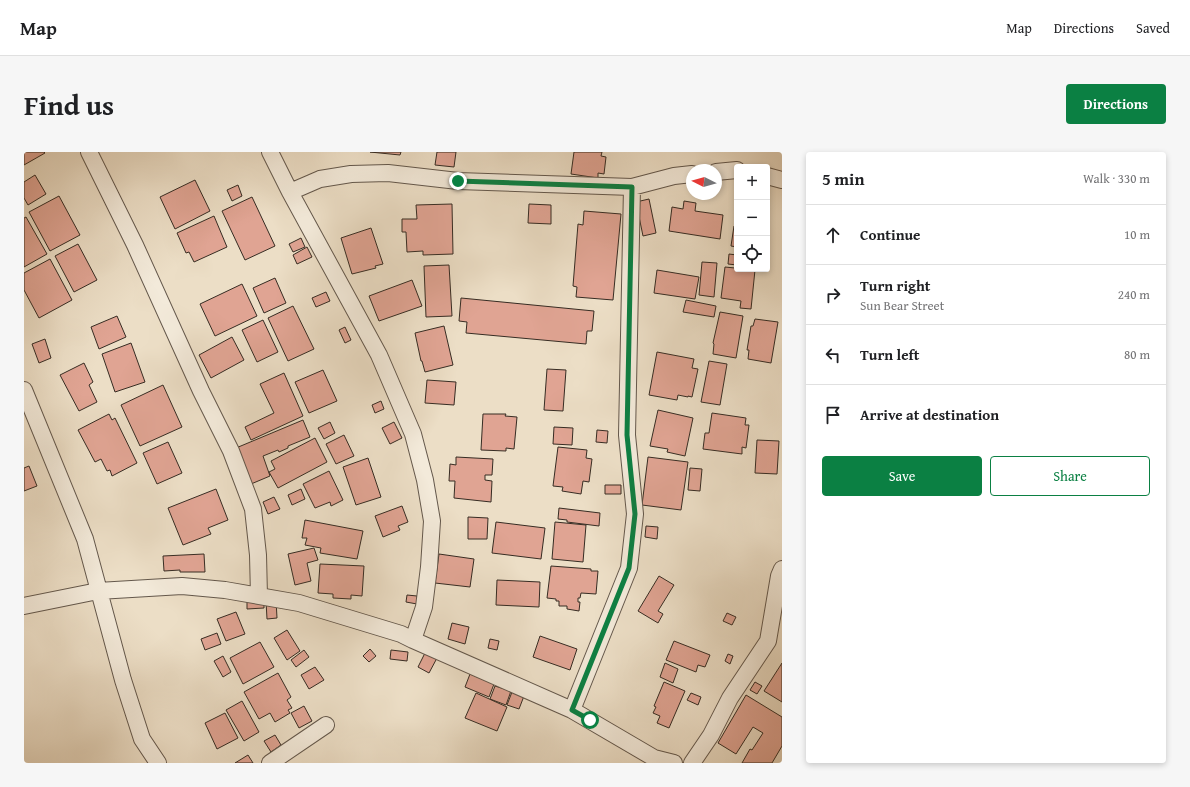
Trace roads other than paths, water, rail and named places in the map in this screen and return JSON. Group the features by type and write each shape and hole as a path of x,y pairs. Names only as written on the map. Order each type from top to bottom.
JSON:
{"street":[{"path":"89,152 135,245 201,391 231,451 253,509 258,556 259,596"},
{"path":"270,152 290,192 379,355 413,434 425,480 432,521 424,607 413,640"},
{"path":"722,171 734,170"},
{"path":"290,192 320,179 351,174 388,173 458,181 632,187 674,176 686,175"},
{"path":"770,177 782,180"},
{"path":"572,710 629,568 635,514 627,435 632,187"},
{"path":"24,390 85,539 123,680 142,738 158,763"},
{"path":"692,763 711,735 730,698 768,641 779,576 782,569"},
{"path":"24,606 98,591 182,586 225,590 299,603 401,634 572,710 654,758 674,763"},
{"path":"270,763 326,725"}]}
